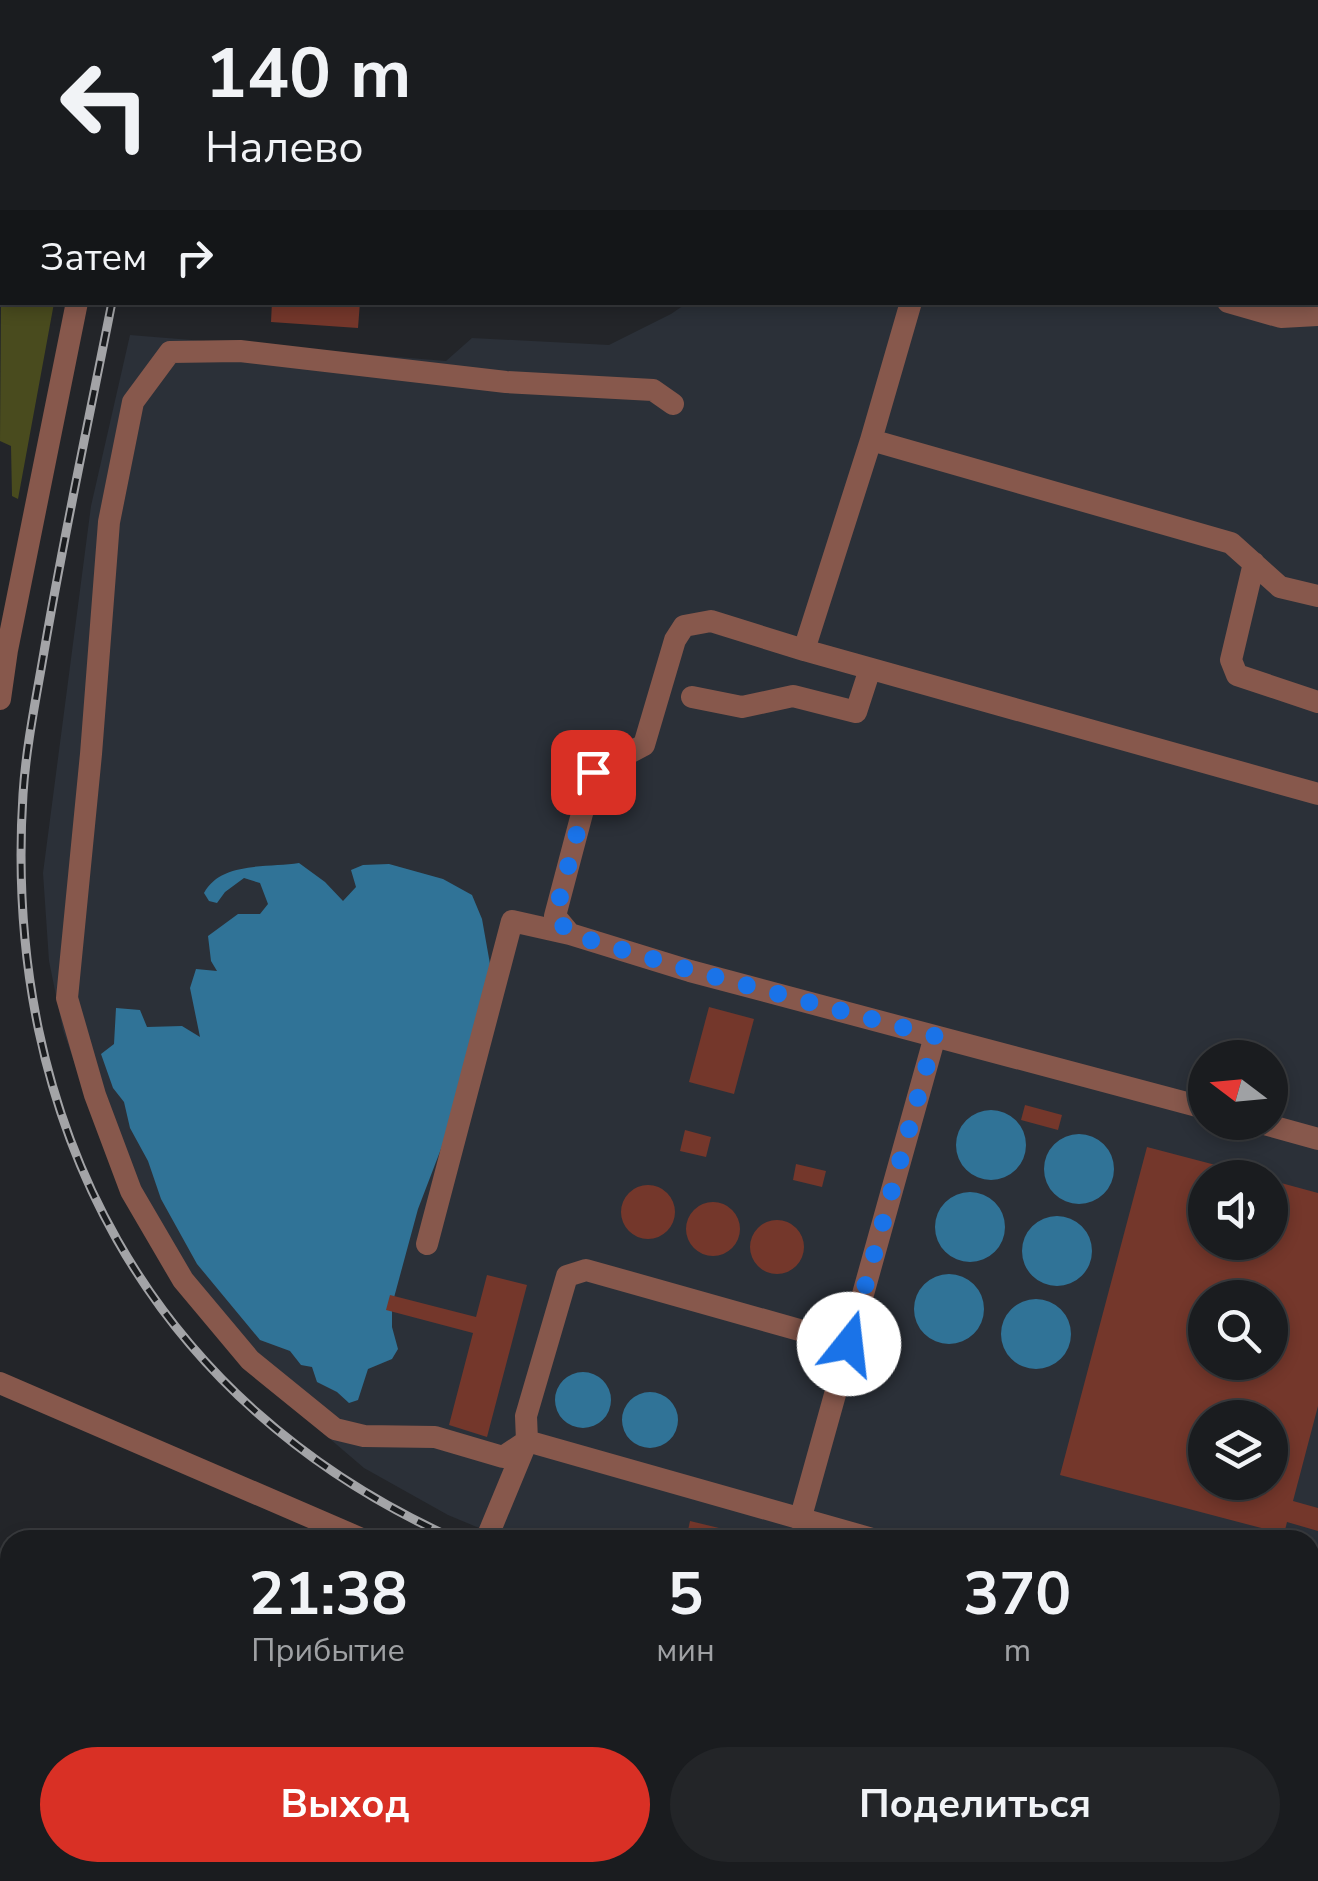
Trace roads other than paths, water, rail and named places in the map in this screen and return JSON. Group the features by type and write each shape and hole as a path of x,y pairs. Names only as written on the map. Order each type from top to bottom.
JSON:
{"street":[{"path":"0,699 6,650 76,305"},
{"path":"804,650 872,440 910,305"},
{"path":"1239,305 1281,317 1318,314"},
{"path":"673,404 652,390 506,382 240,351 170,352 133,402 109,522 98,678 66,998 95,1095 131,1190 183,1280 250,1360 335,1429 364,1436 435,1437 504,1456 527,1441 838,1530"},
{"path":"872,440 1232,543 1280,586 1318,596"},
{"path":"1254,563 1231,660 1237,675 1318,702"},
{"path":"570,934 555,916 593,772 644,744 675,640 684,626 712,622 1318,794"},
{"path":"692,697 742,707 793,696 856,712 870,669"},
{"path":"427,1244 512,922 570,934 1188,1103"},
{"path":"800,1520 935,1036"},
{"path":"1288,1131 1318,1139"},
{"path":"490,1530 527,1441 526,1416 566,1276 586,1270 849,1344"},
{"path":"0,1383 341,1530"}],"water":[{"path":"299,863 343,901 356,887 351,870 363,865 389,864 443,879 472,895 482,919 490,964 444,1141 418,1209 392,1305 398,1349 392,1359 368,1369 358,1400 349,1403 317,1382 312,1367 301,1365 290,1351 260,1340 197,1264 161,1199 101,1054 114,1044 116,1008 140,1010 147,1027 182,1026 200,1037 190,988 196,969 217,971 211,961 208,936 238,914 260,914 268,904 260,883 244,878 217,903 209,901 204,893 212,883 234,871"},
{"path":"991,1110 1015,1121 1026,1145 1015,1169 991,1180 967,1169 956,1145 967,1121"},
{"path":"1079,1134 1103,1145 1114,1169 1103,1193 1079,1204 1055,1193 1044,1169 1055,1145"},
{"path":"970,1192 994,1203 1005,1227 994,1251 970,1262 946,1251 935,1227 946,1203"},
{"path":"1057,1216 1081,1227 1092,1251 1081,1275 1057,1286 1033,1275 1022,1251 1033,1227"},
{"path":"949,1274 973,1285 984,1309 973,1333 949,1344 925,1333 914,1309 925,1285"},
{"path":"1036,1299 1060,1310 1071,1334 1060,1358 1036,1369 1012,1358 1001,1334 1012,1310"},
{"path":"583,1372 603,1380 611,1400 603,1420 583,1428 563,1420 555,1400 563,1380"},
{"path":"650,1392 670,1400 678,1420 670,1440 650,1448 630,1440 622,1420 630,1400"}],"railway":[{"path":"111,305 52,608 24,776 23,915 39,1031 70,1139 117,1240 179,1331 257,1412 349,1482 438,1530"}]}
